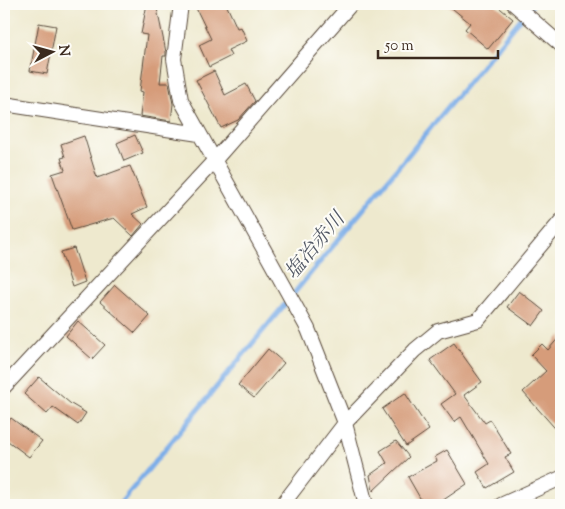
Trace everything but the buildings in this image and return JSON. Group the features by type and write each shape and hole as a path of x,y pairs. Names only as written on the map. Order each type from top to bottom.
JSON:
{"street":[{"path":"182,4 174,59 181,100 308,329 344,423 366,505"},
{"path":"4,387 214,161 351,4"},
{"path":"514,4 561,45"},
{"path":"4,104 199,134"},
{"path":"282,505 344,423 415,350 438,331 478,320 561,221"},
{"path":"501,505 561,478"}],"waterway":[{"name":"塩冶赤川","path":"119,505 533,4"}]}
